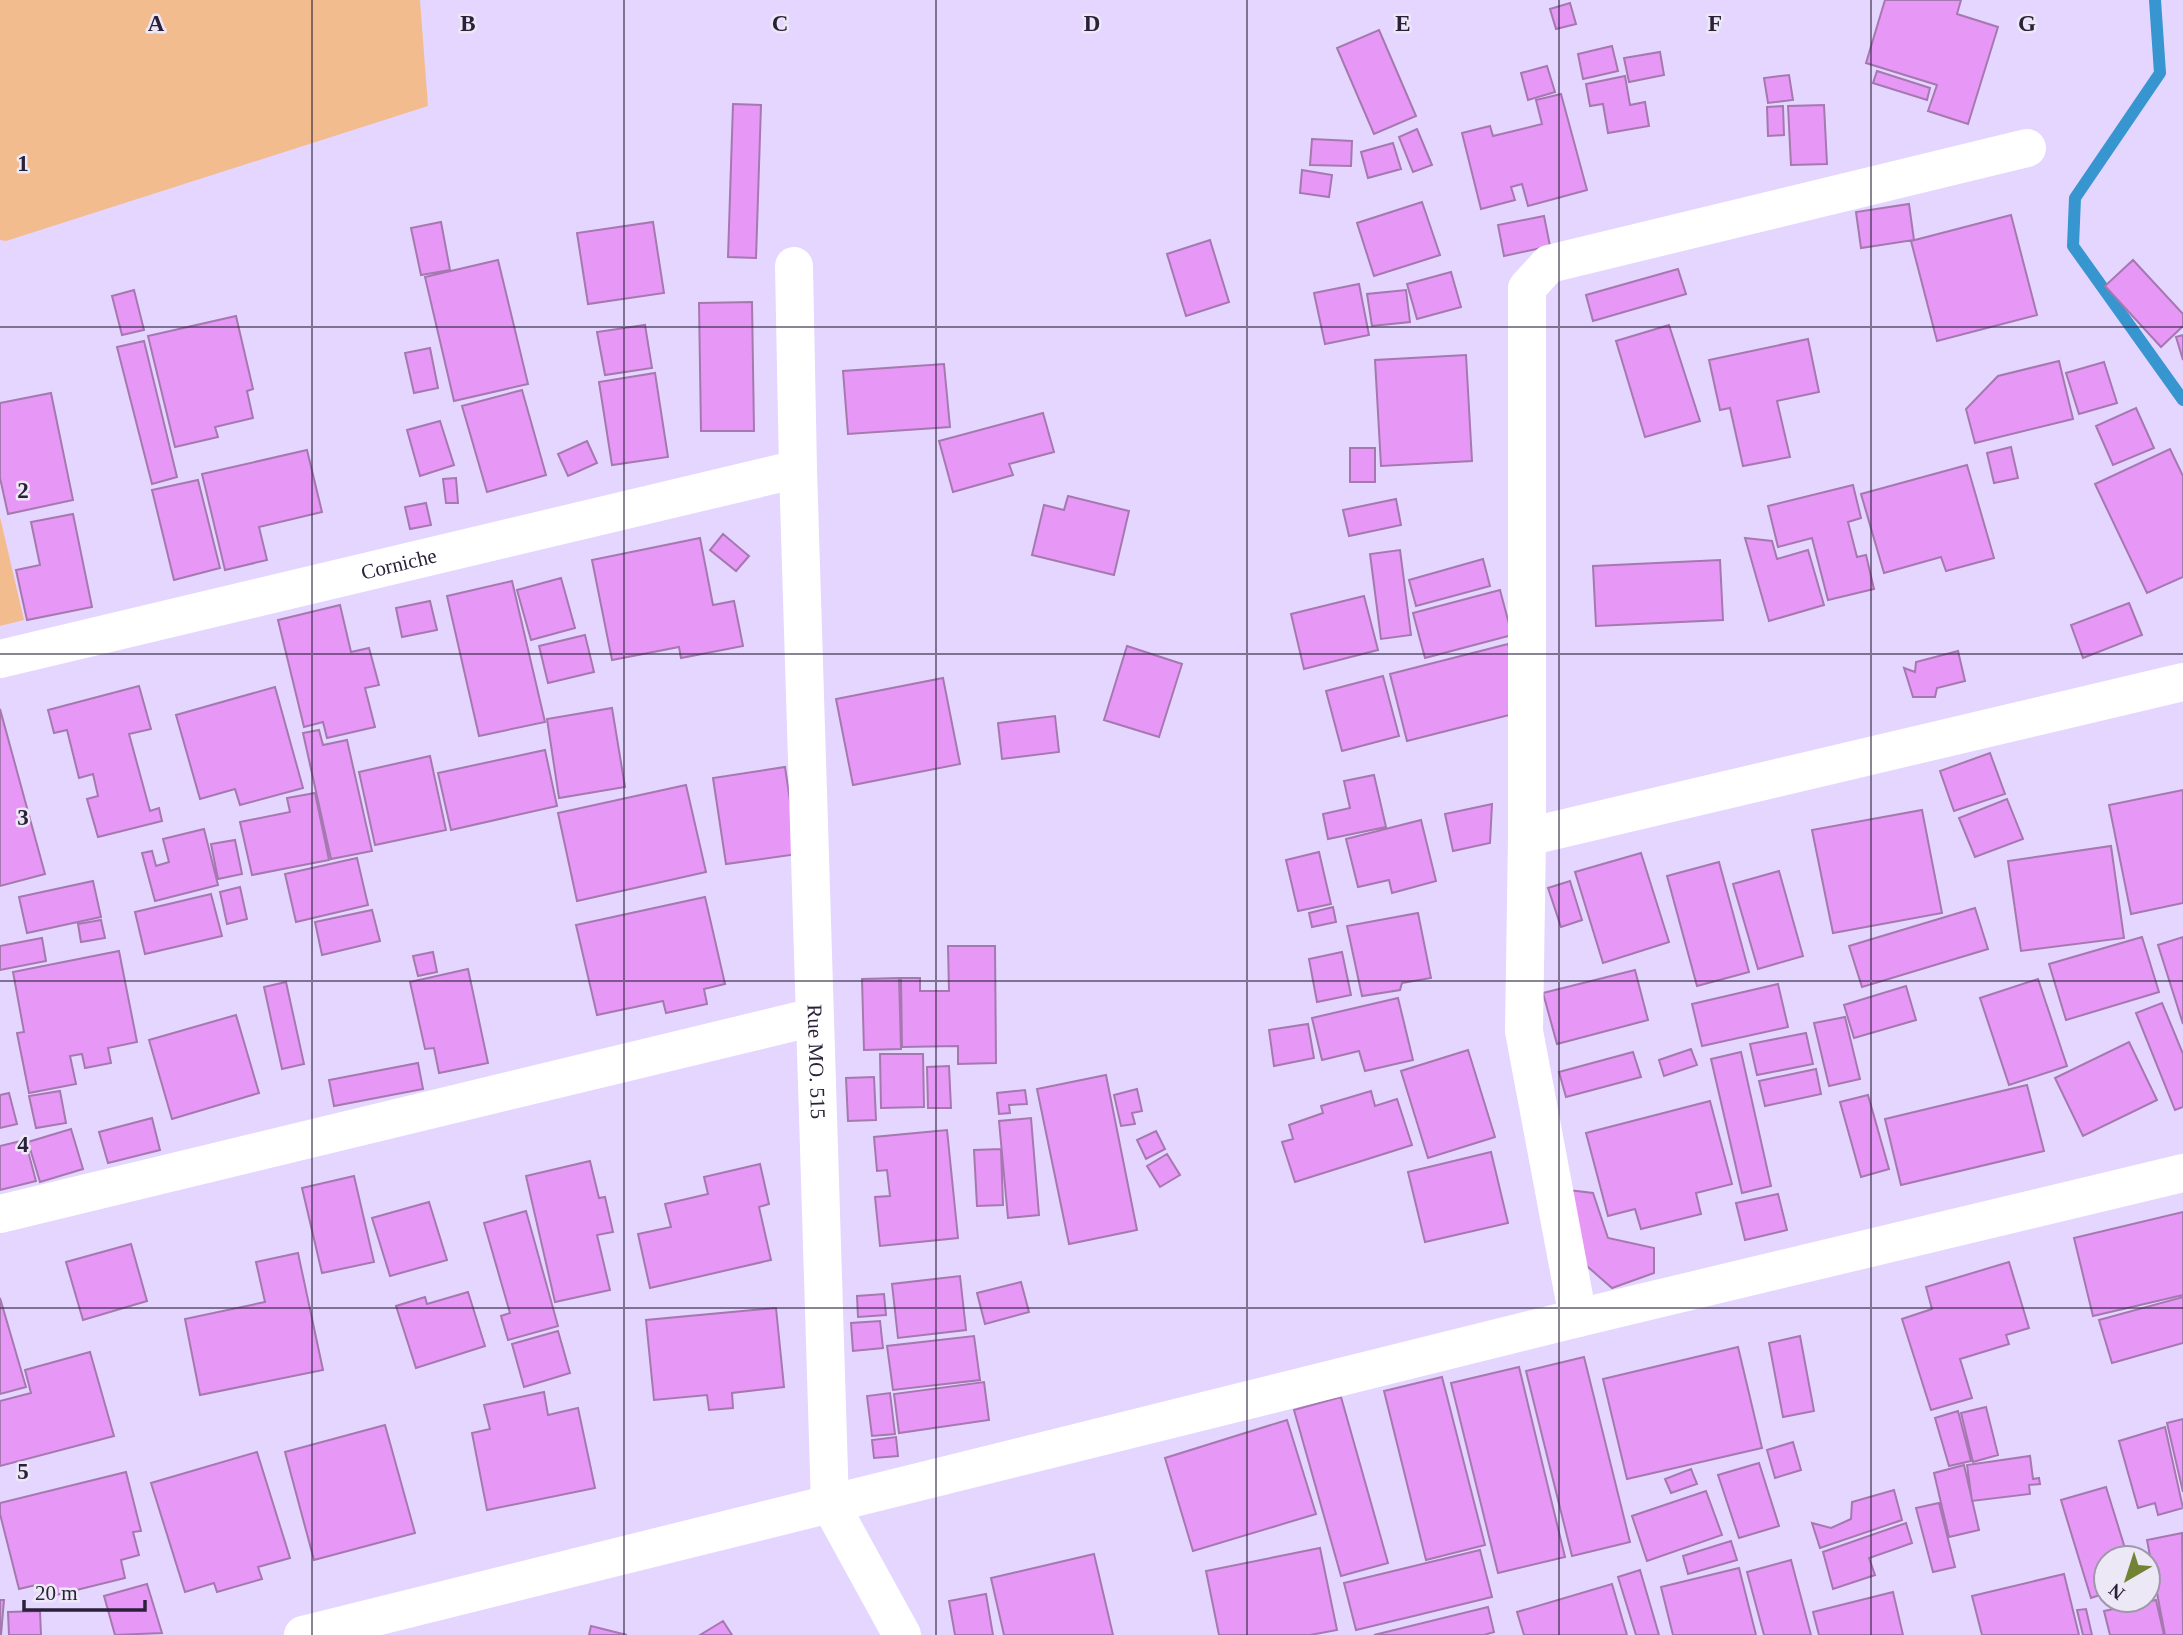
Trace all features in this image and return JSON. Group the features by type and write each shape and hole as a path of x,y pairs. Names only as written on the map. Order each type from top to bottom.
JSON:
{"street":[{"path":"1578,1318 1524,1031 1527,837 1527,289 1549,264 2027,148"},
{"name":"Rue MO. 515","path":"794,266 830,1504 902,1635"},
{"name":"Corniche","path":"0,659 798,469"},
{"path":"1527,837 2183,682"},
{"path":"0,1214 814,1017"},
{"path":"303,1635 1578,1318 2183,1173"}],"shaded area":[{"path":"0,0 420,0 428,106 6,241 0,240"},
{"path":"0,517 24,620 0,626"}],"building":[{"path":"1885,0 1961,0 1957,14 1998,27 1968,124 1928,111 1937,85 1866,63"},
{"path":"1570,3 1576,24 1556,29 1550,9"},
{"path":"1379,30 1416,116 1374,134 1337,48"},
{"path":"1612,46 1618,71 1583,79 1578,54"},
{"path":"1660,52 1664,75 1629,82 1624,58"},
{"path":"1547,66 1555,92 1528,100 1521,73"},
{"path":"1877,71 1930,88 1927,100 1873,83"},
{"path":"1789,75 1793,100 1768,103 1764,78"},
{"path":"1625,76 1630,105 1645,102 1649,126 1608,133 1603,104 1590,106 1586,84"},
{"path":"1561,94 1587,190 1528,206 1522,184 1511,187 1515,200 1481,209 1462,133 1490,126 1493,136 1542,124 1536,100"},
{"path":"733,104 761,105 756,258 728,257"},
{"path":"1824,105 1827,164 1791,165 1788,106"},
{"path":"1783,106 1784,135 1768,136 1767,107"},
{"path":"1417,129 1432,165 1413,172 1399,137"},
{"path":"1312,139 1352,141 1351,166 1310,165"},
{"path":"1393,143 1401,169 1368,178 1361,152"},
{"path":"1302,170 1332,175 1329,197 1300,193"},
{"path":"1422,202 1440,255 1374,276 1357,223"},
{"path":"1909,204 1914,240 1861,248 1856,212"},
{"path":"2011,215 2037,315 1937,341 1911,241"},
{"path":"1544,216 1550,246 1504,256 1498,225"},
{"path":"441,222 450,270 421,275 411,228"},
{"path":"653,222 664,293 588,304 577,233"},
{"path":"1210,240 1229,302 1186,316 1167,254"},
{"path":"498,260 528,384 454,401 425,277"},
{"path":"2133,260 2183,314 2183,326 2161,347 2105,286"},
{"path":"1678,269 1686,294 1593,321 1586,295"},
{"path":"1451,272 1461,307 1417,319 1407,284"},
{"path":"1359,284 1369,335 1325,344 1314,293"},
{"path":"134,290 144,330 122,335 112,296"},
{"path":"1406,290 1410,322 1372,326 1367,294"},
{"path":"752,302 754,431 701,431 699,303"},
{"path":"236,316 253,389 247,391 253,418 215,427 218,437 175,447 148,336"},
{"path":"645,325 652,368 605,375 597,332"},
{"path":"1669,325 1700,421 1645,437 1616,341"},
{"path":"2183,335 2183,360 2176,337"},
{"path":"1808,339 1819,392 1777,401 1790,457 1743,466 1730,408 1720,410 1709,360"},
{"path":"144,341 177,477 152,484 117,347"},
{"path":"430,348 438,388 414,393 405,353"},
{"path":"1466,355 1472,461 1381,466 1375,360"},
{"path":"2059,361 2073,419 1975,443 1966,409 1998,376"},
{"path":"2104,362 2117,403 2079,414 2066,373"},
{"path":"944,364 950,427 848,434 843,371"},
{"path":"655,373 668,457 612,465 599,382"},
{"path":"522,390 546,475 487,492 462,406"},
{"path":"51,393 73,500 8,514 0,478 0,403"},
{"path":"2136,408 2154,448 2113,465 2096,426"},
{"path":"1043,413 1054,452 1009,464 1013,475 953,492 939,441"},
{"path":"440,421 454,465 420,476 407,430"},
{"path":"587,441 597,463 568,476 558,454"},
{"path":"2011,447 2018,478 1994,483 1987,453"},
{"path":"1350,448 1375,448 1375,482 1350,482"},
{"path":"2170,449 2183,476 2183,577 2147,593 2095,484"},
{"path":"307,450 322,512 259,527 267,560 225,570 202,474"},
{"path":"1967,465 1994,558 1946,571 1941,557 1884,573 1861,494"},
{"path":"456,478 458,503 446,503 443,479"},
{"path":"198,480 220,568 174,580 152,490"},
{"path":"1853,485 1861,518 1848,522 1857,557 1866,555 1874,589 1828,600 1812,538 1778,547 1768,506"},
{"path":"1068,496 1129,511 1114,575 1032,555 1044,505 1064,510"},
{"path":"1396,499 1401,525 1349,536 1343,510"},
{"path":"426,503 431,525 410,529 405,507"},
{"path":"73,514 92,607 27,620 16,570 40,565 31,522"},
{"path":"723,534 749,556 736,571 710,550"},
{"path":"700,538 713,605 734,601 743,646 681,658 679,647 612,660 592,560"},
{"path":"1745,538 1772,541 1777,559 1808,550 1824,605 1769,621"},
{"path":"1400,550 1411,635 1381,639 1370,554"},
{"path":"1483,559 1490,586 1416,606 1409,580"},
{"path":"1720,560 1723,620 1596,626 1593,566"},
{"path":"561,578 575,628 531,640 517,590"},
{"path":"512,581 545,722 479,736 447,596"},
{"path":"1500,590 1512,635 1425,658 1413,613"},
{"path":"1364,596 1378,650 1304,669 1291,614"},
{"path":"430,601 437,630 402,637 396,608"},
{"path":"2129,603 2142,635 2083,658 2071,625"},
{"path":"340,605 351,652 369,648 379,685 365,688 375,727 327,738 323,722 304,727 278,620"},
{"path":"585,635 594,672 548,683 539,646"},
{"path":"1508,644 1525,711 1407,741 1390,674"},
{"path":"1127,646 1182,664 1159,737 1104,720"},
{"path":"1958,651 1965,681 1937,688 1935,697 1913,697 1904,668 1915,672 1916,662"},
{"path":"1383,676 1399,736 1342,751 1326,691"},
{"path":"943,678 960,764 853,785 836,699"},
{"path":"139,686 151,729 129,734 150,811 159,808 162,821 98,837 87,799 98,796 93,774 79,778 67,730 54,733 48,710"},
{"path":"275,687 303,788 240,805 235,789 200,799 176,715"},
{"path":"612,708 625,787 559,798 547,719"},
{"path":"0,709 45,874 0,886"},
{"path":"1055,716 1059,752 1002,759 998,723"},
{"path":"319,730 323,745 347,740 372,851 331,859 303,733"},
{"path":"545,750 557,806 451,830 438,773"},
{"path":"1990,753 2005,794 1954,811 1940,771"},
{"path":"430,756 446,830 375,845 359,772"},
{"path":"785,767 798,854 726,864 713,778"},
{"path":"1374,775 1386,827 1328,839 1323,814 1350,808 1344,781"},
{"path":"686,785 706,872 577,901 558,813"},
{"path":"2183,790 2183,903 2131,914 2109,805"},
{"path":"315,793 329,860 252,875 240,822 290,812 287,798"},
{"path":"2007,799 2023,839 1975,857 1959,818"},
{"path":"1492,804 1490,843 1453,851 1445,814"},
{"path":"1922,810 1942,913 1833,933 1812,830"},
{"path":"1421,820 1436,881 1392,893 1389,880 1358,887 1346,839"},
{"path":"204,829 218,885 155,901 142,853 152,851 156,866 169,862 163,839"},
{"path":"235,840 242,874 218,879 211,844"},
{"path":"2111,846 2124,938 2021,951 2008,861"},
{"path":"1319,852 1331,904 1298,911 1286,860"},
{"path":"1641,853 1669,942 1603,963 1575,872"},
{"path":"357,858 368,905 296,922 285,874"},
{"path":"1719,862 1749,972 1697,986 1667,876"},
{"path":"1779,871 1803,956 1758,969 1733,884"},
{"path":"93,881 101,917 27,933 19,897"},
{"path":"1570,881 1582,920 1561,927 1548,888"},
{"path":"240,887 247,919 227,924 220,892"},
{"path":"211,894 222,936 145,954 135,912"},
{"path":"705,897 725,984 704,989 707,1004 666,1013 663,1001 597,1015 576,925"},
{"path":"1333,907 1336,922 1312,927 1309,913"},
{"path":"1975,908 1988,949 1862,987 1849,946"},
{"path":"372,910 380,941 322,955 315,922"},
{"path":"1418,913 1431,978 1402,983 1400,990 1362,996 1347,926"},
{"path":"101,920 105,938 81,942 78,924"},
{"path":"2142,937 2159,992 2066,1020 2049,964"},
{"path":"2183,937 2183,1024 2158,945"},
{"path":"42,938 46,961 0,970 0,946"},
{"path":"948,946 995,946 996,1063 958,1064 958,1046 902,1047 901,978 920,978 920,991 949,991"},
{"path":"119,951 137,1042 108,1048 111,1063 85,1068 82,1054 70,1056 76,1084 29,1093 17,1033 24,1032 13,972"},
{"path":"433,952 437,972 418,976 413,956"},
{"path":"1342,952 1351,995 1317,1002 1309,959"},
{"path":"468,969 488,1063 439,1073 434,1048 425,1049 410,982"},
{"path":"1635,970 1648,1020 1557,1044 1543,993"},
{"path":"899,978 901,1049 864,1050 862,979"},
{"path":"2038,979 2067,1066 2009,1085 1980,998"},
{"path":"286,982 304,1064 282,1069 264,987"},
{"path":"1778,984 1788,1027 1702,1046 1692,1004"},
{"path":"1906,986 1916,1020 1854,1038 1844,1005"},
{"path":"1398,998 1413,1060 1365,1071 1359,1051 1322,1060 1312,1018"},
{"path":"2162,1003 2183,1054 2183,1107 2175,1110 2136,1013"},
{"path":"236,1015 259,1093 172,1119 149,1040"},
{"path":"1845,1017 1860,1079 1829,1086 1814,1023"},
{"path":"1308,1024 1314,1058 1274,1066 1269,1030"},
{"path":"1806,1033 1813,1064 1757,1075 1750,1044"},
{"path":"2129,1042 2157,1100 2083,1136 2055,1078"},
{"path":"1691,1049 1697,1065 1664,1076 1659,1060"},
{"path":"1468,1050 1495,1137 1428,1158 1401,1071"},
{"path":"1633,1052 1641,1077 1566,1097 1559,1072"},
{"path":"1741,1052 1771,1186 1742,1193 1711,1059"},
{"path":"880,1054 923,1054 924,1107 881,1108"},
{"path":"418,1063 423,1089 334,1106 329,1080"},
{"path":"949,1066 951,1108 928,1108 927,1067"},
{"path":"1816,1069 1821,1094 1765,1106 1759,1081"},
{"path":"1106,1075 1137,1230 1069,1244 1037,1089"},
{"path":"874,1077 876,1120 848,1121 846,1078"},
{"path":"2027,1085 2044,1151 1901,1185 1885,1119"},
{"path":"1137,1089 1142,1111 1132,1113 1135,1124 1121,1126 1114,1095"},
{"path":"1025,1090 1027,1104 1009,1105 1010,1113 999,1114 997,1093"},
{"path":"60,1091 66,1123 36,1128 29,1096"},
{"path":"1371,1091 1375,1106 1397,1099 1412,1145 1295,1182 1282,1142 1293,1139 1289,1125 1323,1113 1321,1106"},
{"path":"9,1093 17,1124 0,1128 0,1095"},
{"path":"1868,1095 1889,1169 1861,1177 1840,1102"},
{"path":"1710,1101 1732,1184 1696,1193 1701,1214 1641,1229 1635,1209 1608,1216 1586,1133"},
{"path":"152,1118 160,1150 108,1163 99,1132"},
{"path":"1031,1118 1039,1215 1008,1218 999,1121"},
{"path":"71,1129 83,1169 40,1182 28,1142"},
{"path":"947,1130 958,1238 880,1246 875,1197 890,1196 887,1170 877,1171 874,1137"},
{"path":"1156,1131 1165,1149 1146,1159 1137,1140"},
{"path":"25,1140 36,1181 0,1190 0,1146"},
{"path":"1001,1149 1003,1205 977,1206 974,1150"},
{"path":"1491,1152 1508,1223 1425,1242 1408,1172"},
{"path":"1167,1154 1180,1175 1160,1187 1147,1166"},
{"path":"590,1161 599,1198 605,1197 613,1232 597,1235 610,1290 555,1302 526,1176"},
{"path":"760,1164 769,1204 759,1207 771,1260 650,1288 638,1234 671,1227 665,1204 708,1194 704,1177"},
{"path":"354,1176 374,1262 322,1273 302,1188"},
{"path":"1568,1190 1593,1193 1608,1238 1654,1248 1654,1273 1612,1288 1572,1253"},
{"path":"1778,1194 1787,1230 1745,1240 1736,1203"},
{"path":"429,1202 447,1260 390,1276 372,1218"},
{"path":"526,1211 558,1326 508,1340 501,1316 510,1313 484,1223"},
{"path":"2183,1212 2183,1295 2093,1316 2074,1238"},
{"path":"131,1244 147,1301 83,1320 66,1262"},
{"path":"298,1253 323,1370 200,1395 185,1319 265,1302 256,1262"},
{"path":"2009,1262 2029,1328 2006,1335 2009,1344 1960,1359 1972,1398 1931,1410 1902,1319 1932,1309 1926,1287"},
{"path":"960,1276 966,1330 898,1338 892,1284"},
{"path":"1021,1282 1029,1312 985,1324 977,1293"},
{"path":"468,1292 485,1346 416,1368 396,1306 425,1297 427,1304"},
{"path":"884,1294 886,1315 858,1317 857,1296"},
{"path":"2183,1297 2183,1343 2112,1363 2099,1320"},
{"path":"0,1298 26,1387 0,1394"},
{"path":"776,1308 784,1387 732,1393 733,1408 709,1410 707,1395 654,1400 646,1320"},
{"path":"880,1321 883,1348 853,1351 851,1323"},
{"path":"558,1331 570,1373 524,1387 512,1344"},
{"path":"974,1336 980,1380 893,1390 887,1346"},
{"path":"1800,1336 1814,1411 1783,1417 1769,1343"},
{"path":"1738,1347 1762,1448 1627,1479 1603,1379"},
{"path":"90,1352 114,1436 0,1466 0,1401 31,1393 25,1370"},
{"path":"1584,1357 1630,1542 1572,1556 1526,1371"},
{"path":"1519,1367 1565,1557 1498,1573 1451,1383"},
{"path":"1442,1377 1485,1545 1426,1560 1384,1391"},
{"path":"984,1382 989,1420 899,1433 894,1394"},
{"path":"544,1392 548,1415 578,1408 595,1488 487,1510 472,1433 490,1429 484,1405"},
{"path":"890,1393 895,1434 872,1436 867,1396"},
{"path":"1341,1397 1388,1563 1341,1576 1294,1410"},
{"path":"1986,1407 1998,1455 1973,1462 1961,1413"},
{"path":"1958,1411 1971,1461 1949,1466 1935,1418"},
{"path":"2183,1419 2183,1492 2167,1423"},
{"path":"1287,1420 1316,1514 1193,1551 1165,1458"},
{"path":"385,1425 415,1533 314,1560 285,1452"},
{"path":"2165,1427 2183,1508 2158,1515 2155,1503 2138,1508 2119,1441"},
{"path":"896,1437 898,1456 874,1458 872,1440"},
{"path":"1793,1442 1801,1470 1775,1478 1767,1450"},
{"path":"257,1452 290,1558 258,1567 262,1579 217,1592 214,1583 185,1592 151,1483"},
{"path":"2030,1456 2033,1479 2039,1478 2040,1484 2029,1485 2030,1494 1972,1501 1967,1465"},
{"path":"1759,1463 1779,1526 1739,1538 1718,1475"},
{"path":"1964,1465 1979,1530 1949,1537 1934,1473"},
{"path":"1691,1469 1697,1484 1671,1493 1665,1479"},
{"path":"126,1472 141,1531 133,1532 139,1555 121,1560 125,1578 44,1598 40,1584 19,1589 0,1514 0,1503"},
{"path":"2106,1487 2124,1544 2092,1544 2091,1598 2061,1500"},
{"path":"1894,1490 1902,1520 1820,1548 1812,1523 1831,1528 1851,1519 1852,1502"},
{"path":"1706,1491 1722,1535 1647,1561 1632,1516"},
{"path":"1939,1503 1955,1567 1933,1572 1916,1508"},
{"path":"1906,1523 1912,1543 1869,1558 1875,1575 1833,1589 1823,1552"},
{"path":"2182,1533 2183,1635 2165,1635 2161,1614 2162,1544 2148,1544 2147,1540"},
{"path":"1731,1541 1737,1560 1688,1574 1683,1556"},
{"path":"1320,1548 1337,1630 1310,1635 1219,1635 1206,1571"},
{"path":"1480,1550 1492,1597 1356,1630 1344,1583"},
{"path":"1094,1554 1113,1635 1004,1635 991,1578"},
{"path":"1791,1560 1811,1635 1764,1635 1747,1572"},
{"path":"1739,1568 1756,1635 1673,1635 1661,1587"},
{"path":"1640,1570 1659,1635 1636,1635 1618,1577"},
{"path":"2064,1574 2079,1635 1982,1635 1972,1596"},
{"path":"147,1584 162,1633 115,1635 104,1596"},
{"path":"1612,1584 1627,1635 1524,1635 1517,1612"},
{"path":"1893,1592 1903,1635 1819,1635 1813,1612"},
{"path":"986,1594 993,1635 955,1635 949,1601"},
{"path":"0,1600 4,1600 1,1635 0,1635"},
{"path":"1488,1607 1494,1632 1484,1635 1374,1635"},
{"path":"2086,1609 2092,1635 2083,1635 2077,1610"},
{"path":"40,1611 41,1635 9,1635 8,1612"},
{"path":"2105,1614 2159,1614 2164,1635 2110,1635"},
{"path":"723,1621 732,1635 700,1635"},
{"path":"591,1626 627,1635 589,1635"}],"waterway":[{"path":"2155,0 2160,73 2075,198 2073,246 2183,400"}]}
